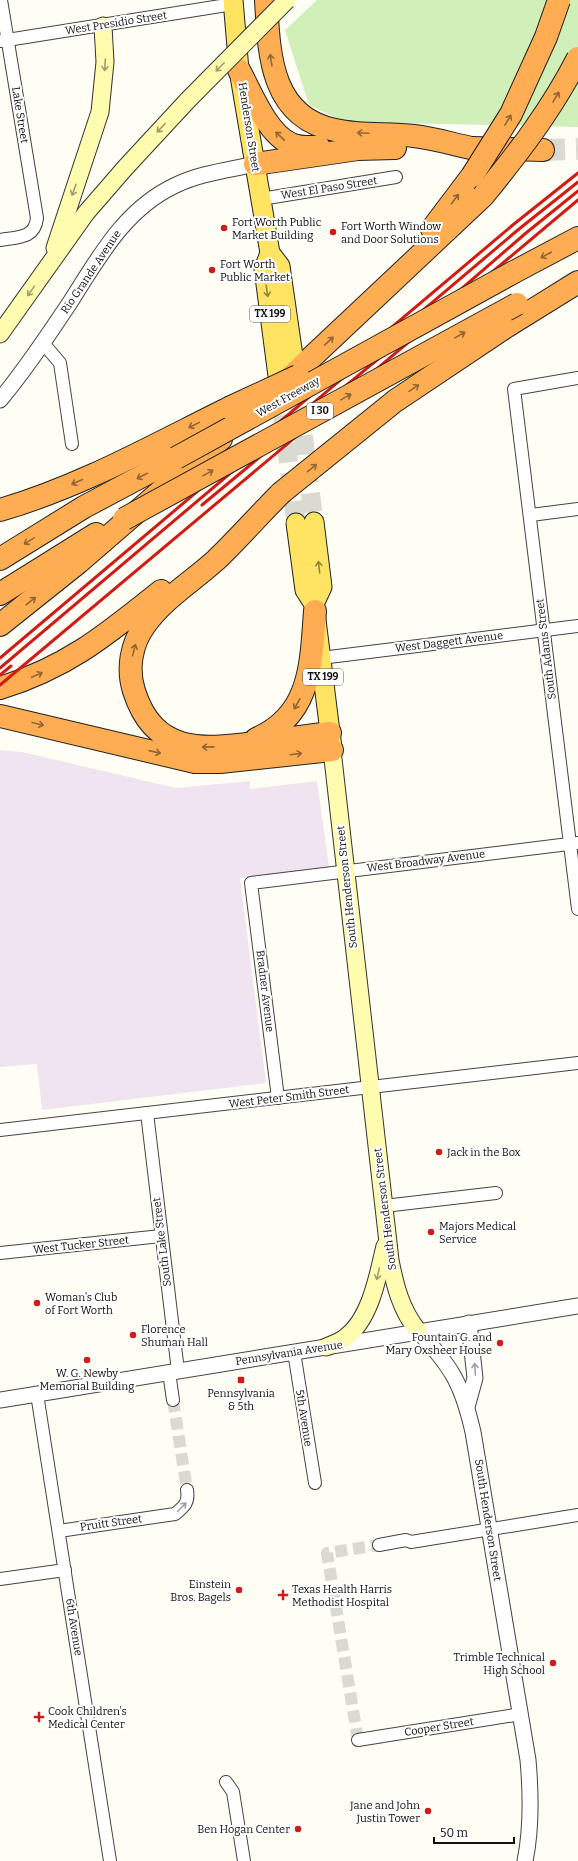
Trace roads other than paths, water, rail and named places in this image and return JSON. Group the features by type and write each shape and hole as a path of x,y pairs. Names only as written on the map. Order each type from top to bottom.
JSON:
{"highway":[{"path":"266,0 269,40 275,76 287,100 307,120 334,130 415,136 471,148"},
{"path":"387,284 472,176 511,114 543,43 559,0"},
{"path":"0,625 79,562 264,402 387,284 483,196 531,136 578,58"},
{"path":"239,70 266,120 281,138 287,142 299,146 358,149 471,148 543,150"},
{"path":"255,164 358,149"},
{"name":"West Freeway","path":"0,559 84,506 176,458 578,238"},
{"path":"0,510 91,476 514,272"},
{"name":"I 30","path":"0,594 87,539 578,272"},
{"path":"0,688 53,668 99,640 395,401 504,328 578,282"},
{"path":"281,493 216,560 163,605 144,626 134,646 132,657 131,672 133,688 140,706 153,726 166,737 186,745 198,747 331,741"},
{"path":"241,745 269,732 280,725 294,710 299,702 307,681 315,608"},
{"path":"0,716 195,762 207,763 331,741"}],"main road":[{"path":"0,334 48,269 86,213 188,100 287,0"},
{"name":"Henderson Street","path":"233,2 239,70 270,253 280,266 294,363"},
{"path":"48,269 100,112 105,62 103,26"},
{"name":"Henderson Street","path":"270,253 264,269 278,376"},
{"path":"305,522 322,588 315,608"},
{"name":"South Henderson Street","path":"315,608 387,1236 392,1271 400,1300 410,1321 418,1332"},
{"path":"326,1346 339,1342 347,1336 362,1318 376,1285 387,1236"}],"street":[{"name":"Lake Street","path":"0,240 24,236 34,230 37,218 4,41 1,0"},
{"name":"West Presidio Street","path":"4,41 103,26 233,2"},
{"name":"Rio Grande Avenue","path":"0,400 43,343 114,236 138,209 177,184 197,177 255,164"},
{"name":"West El Paso Street","path":"261,199 396,177"},
{"path":"43,343 60,363 72,444"},
{"name":"South Adams Street","path":"578,378 514,389 531,515 544,630 574,843 578,909"},
{"path":"531,515 578,509"},
{"name":"West Daggett Avenue","path":"321,658 578,626"},
{"name":"West Broadway Avenue","path":"251,883 574,843"},
{"name":"Bradner Avenue","path":"251,883 278,1098"},
{"name":"West Peter Smith Street","path":"0,1130 578,1063"},
{"name":"South Lake Street","path":"147,1113 161,1236 173,1371 173,1400"},
{"path":"384,1206 496,1193"},
{"name":"West Tucker Street","path":"0,1253 161,1236"},
{"name":"Pennsylvania Avenue","path":"0,1400 578,1306"},
{"path":"467,1407 475,1378 469,1323"},
{"name":"South Henderson Street","path":"418,1332 450,1369 458,1382 467,1407 480,1467 520,1714 530,1791 530,1824 524,1861"},
{"name":"5th Avenue","path":"294,1352 315,1483"},
{"name":"6th Avenue","path":"37,1394 110,1861"},
{"name":"Pruitt Street","path":"59,1531 175,1514 185,1506 188,1498 187,1490"},
{"path":"379,1548 406,1540 411,1542 578,1515"},
{"path":"0,1579 65,1570"},
{"name":"Cooper Street","path":"358,1740 520,1714"},
{"path":"226,1782 233,1792 244,1861"}],"tunnel":[{"path":"543,150 578,149"},
{"path":"296,378 314,522"},
{"path":"279,386 296,523"},
{"path":"173,1400 187,1490"},
{"path":"358,1740 327,1553 379,1545"}],"railway":[{"path":"0,658 514,224 578,173"},
{"path":"0,668 519,229 578,182"},
{"path":"445,303 526,233 578,191"},
{"path":"0,685 578,200"},
{"path":"202,505 424,321"},
{"path":"0,675 11,666"}],"place":[{"name":"Fort Worth Public Market Building","path":"224,228"},
{"name":"Fort Worth Window and Door Solutions","path":"333,232"},
{"name":"Fort Worth Public Market","path":"212,270"},
{"name":"Jack in the Box","path":"439,1152"},
{"name":"Majors Medical Service","path":"431,1232"},
{"name":"Woman's Club of Fort Worth","path":"37,1303"},
{"name":"Florence Shuman Hall","path":"133,1335"},
{"name":"Fountain G. and Mary Oxsheer House","path":"500,1343"},
{"name":"W. G. Newby Memorial Building","path":"87,1360"},
{"name":"Pennsylvania & 5th","path":"241,1380"},
{"name":"Einstein Bros. Bagels","path":"239,1590"},
{"name":"Texas Health Harris Methodist Hospital","path":"283,1595"},
{"name":"Trimble Technical High School","path":"553,1663"},
{"name":"Cook Children's Medical Center","path":"39,1717"},
{"name":"Jane and John Justin Tower","path":"428,1811"},
{"name":"Ben Hogan Center","path":"298,1829"}]}
